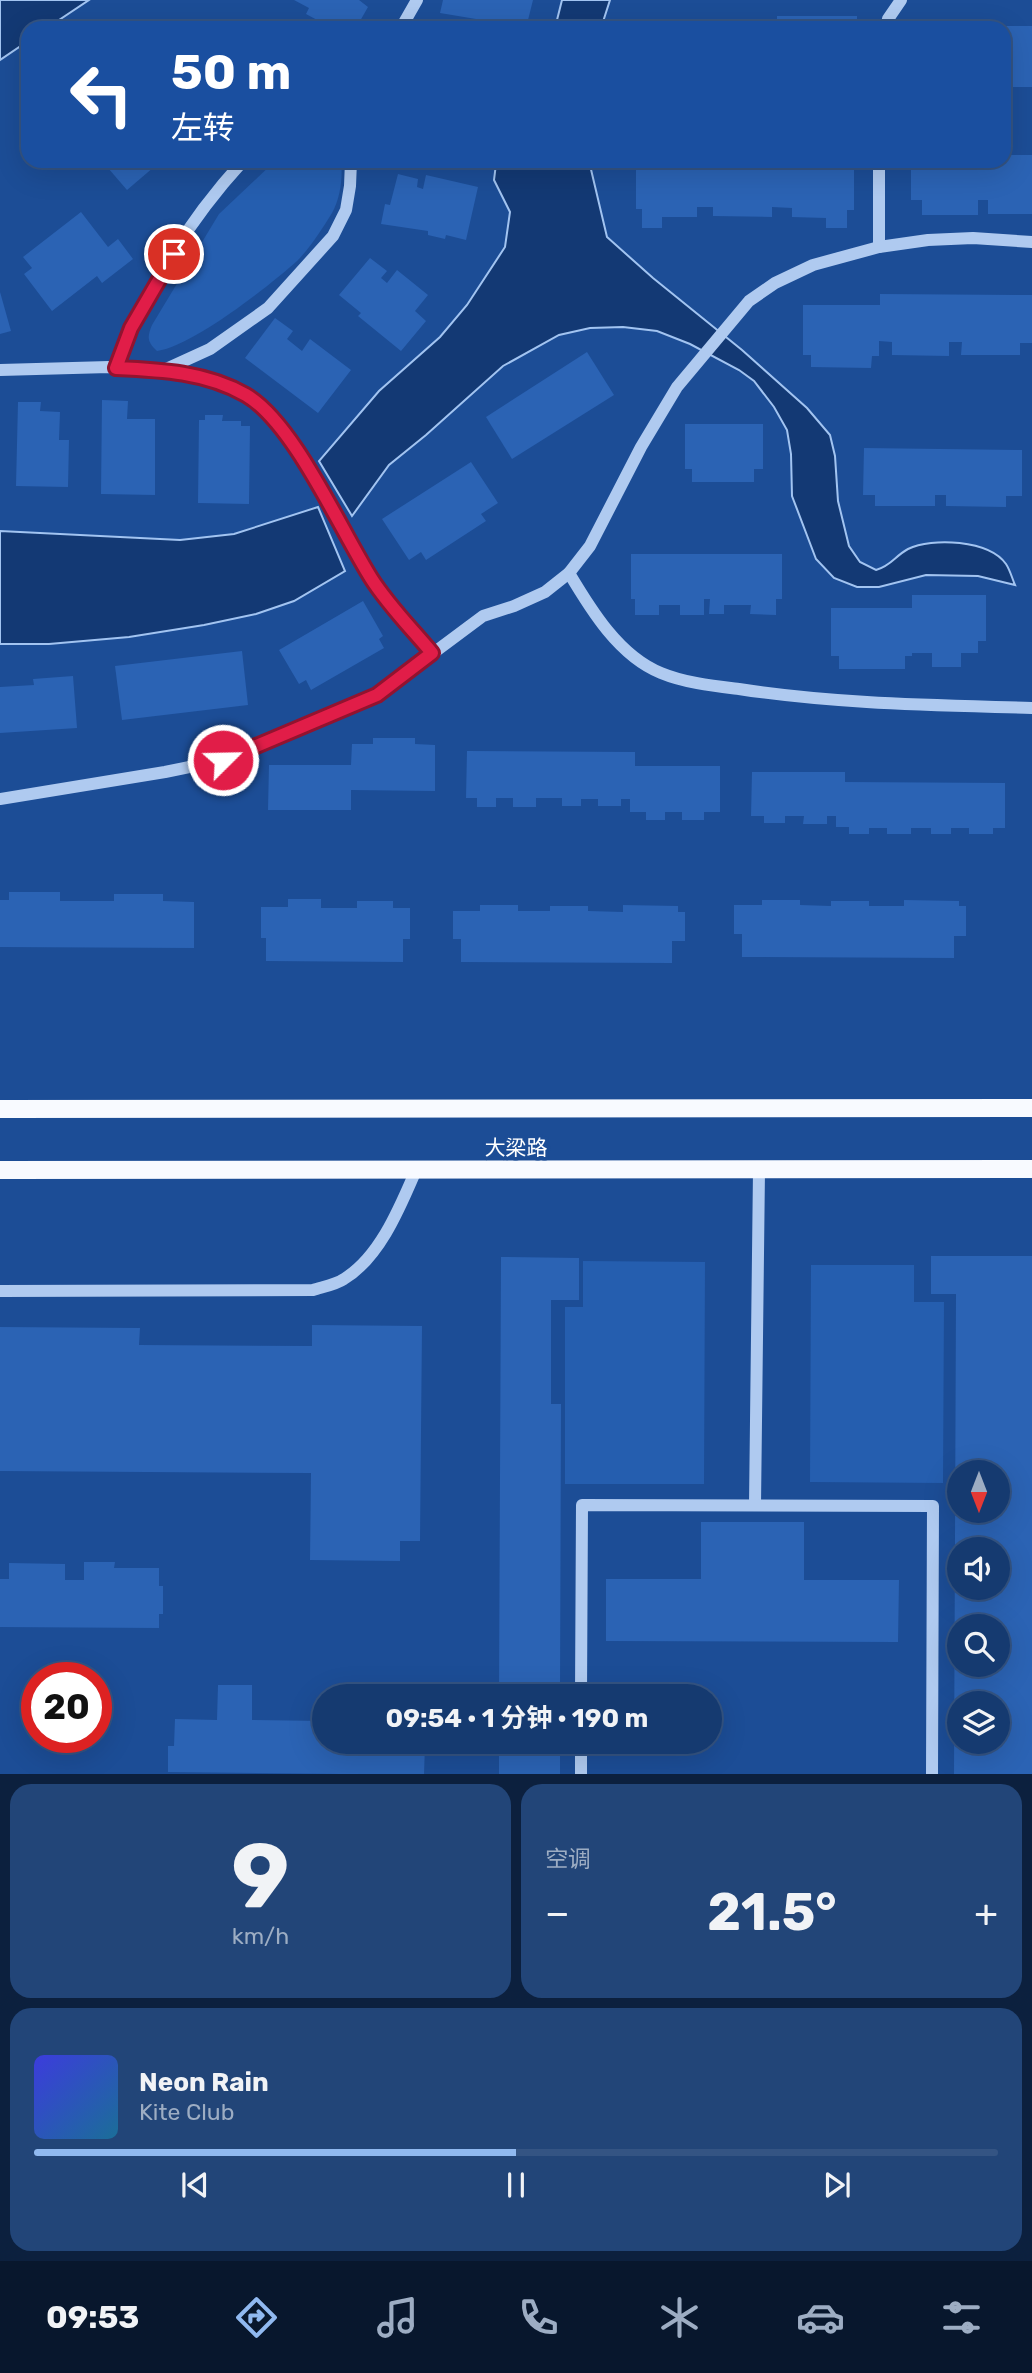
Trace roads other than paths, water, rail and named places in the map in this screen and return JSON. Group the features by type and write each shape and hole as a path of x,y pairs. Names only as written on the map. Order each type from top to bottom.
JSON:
{"main road":[{"name":"大梁路","path":"0,1109 1032,1108"},
{"name":"大梁路","path":"0,1170 1032,1169"}],"lane":[{"path":"405,21 418,0"},
{"path":"888,21 901,0"},
{"path":"116,368 131,328 193,220 237,168"},
{"path":"164,371 210,349 268,308 333,236 346,210 351,168"},
{"path":"879,168 879,247"},
{"path":"0,799 223,760 377,695 483,616 545,592 569,573 590,546 641,447 677,387 749,301 775,282 813,265 879,247 928,240 1032,242"},
{"path":"0,370 116,368 164,371 206,378 248,396 271,416 296,450 373,581 432,653"},
{"path":"569,573 595,618 631,654 661,673 708,685 774,695 881,703 1032,708"},
{"path":"0,1291 313,1290 344,1280 368,1258 403,1201 416,1170"},
{"path":"755,1505 759,1170"},
{"path":"581,1684 582,1505 933,1506 932,1774"},
{"path":"581,1754 581,1774"}]}
